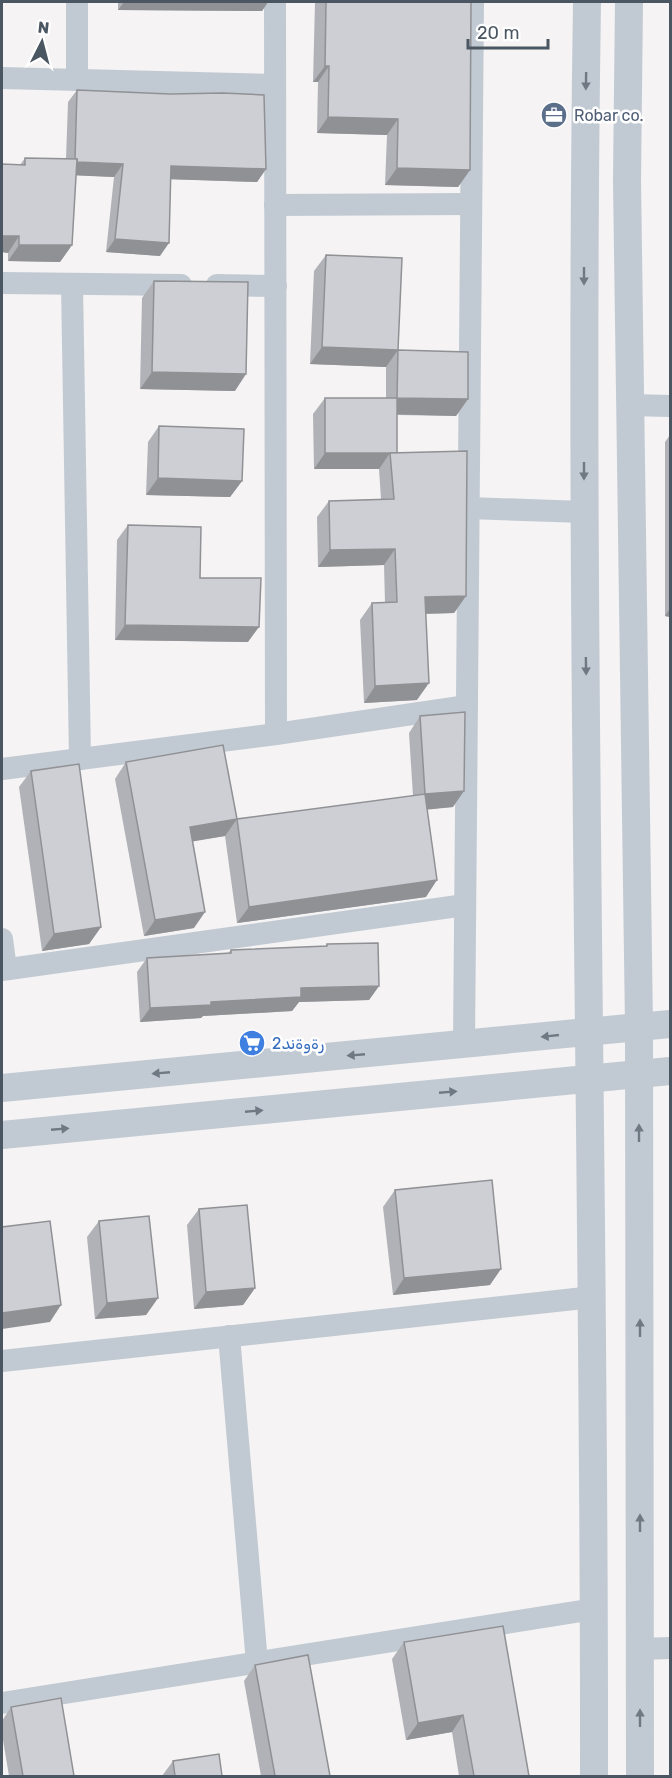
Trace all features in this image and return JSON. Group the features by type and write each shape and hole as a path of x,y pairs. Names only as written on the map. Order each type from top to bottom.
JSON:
{"street":[{"path":"77,2 77,80"},
{"path":"275,2 276,734"},
{"path":"464,1045 473,2"},
{"path":"587,2 584,181 584,512 593,1297 594,1776"},
{"path":"629,2 627,180 639,1026 640,1776"},
{"path":"2,78 275,85"},
{"path":"584,181 627,180"},
{"path":"275,205 471,204"},
{"path":"2,283 276,285"},
{"path":"72,284 80,759"},
{"path":"630,405 670,406"},
{"path":"468,508 584,512"},
{"path":"2,769 276,734 467,706"},
{"path":"2,939 4,969 465,905"},
{"path":"2,1088 670,1024"},
{"path":"2,1135 670,1071"},
{"path":"2,1361 593,1297"},
{"path":"229,1336 257,1663"},
{"path":"2,1703 594,1609"},
{"path":"640,1649 670,1648"}],"building":[{"path":"326,2 471,2 470,170 397,168 398,119 328,117 329,66 325,66"},
{"path":"77,90 264,95 266,169 171,166 169,243 115,239 123,164 77,162 75,159"},
{"path":"25,158 77,159 72,245 19,245 19,236 2,236 2,164 25,165"},
{"path":"326,255 402,258 398,350 322,347"},
{"path":"154,281 248,282 246,374 152,372"},
{"path":"398,350 468,352 468,399 397,398"},
{"path":"325,398 397,398 397,453 325,453"},
{"path":"159,426 244,429 242,481 158,478"},
{"path":"467,451 466,596 425,597 429,683 375,686 372,603 397,602 395,549 330,550 329,501 394,499 390,453"},
{"path":"128,525 201,527 200,578 261,578 259,627 125,625"},
{"path":"465,712 464,791 425,794 420,716"},
{"path":"223,745 237,819 190,827 205,912 155,920 126,762"},
{"path":"79,764 101,927 54,934 31,771"},
{"path":"425,794 437,880 249,907 237,819"},
{"path":"378,943 379,986 301,988 301,997 150,1008 147,958 231,953 231,950"},
{"path":"492,1180 501,1269 404,1278 395,1190"},
{"path":"247,1205 255,1288 206,1292 199,1209"},
{"path":"149,1216 158,1298 107,1303 99,1221"},
{"path":"50,1221 61,1305 2,1313 2,1227"},
{"path":"503,1626 529,1776 474,1776 463,1715 418,1723 404,1642"},
{"path":"308,1655 330,1776 275,1776 255,1665"},
{"path":"61,1698 74,1776 23,1776 11,1707"},
{"path":"219,1754 222,1776 175,1776 173,1761"}],"place":[{"name":"Robar co.","path":"554,115"},
{"name":"رةوةند2","path":"252,1043"}]}
